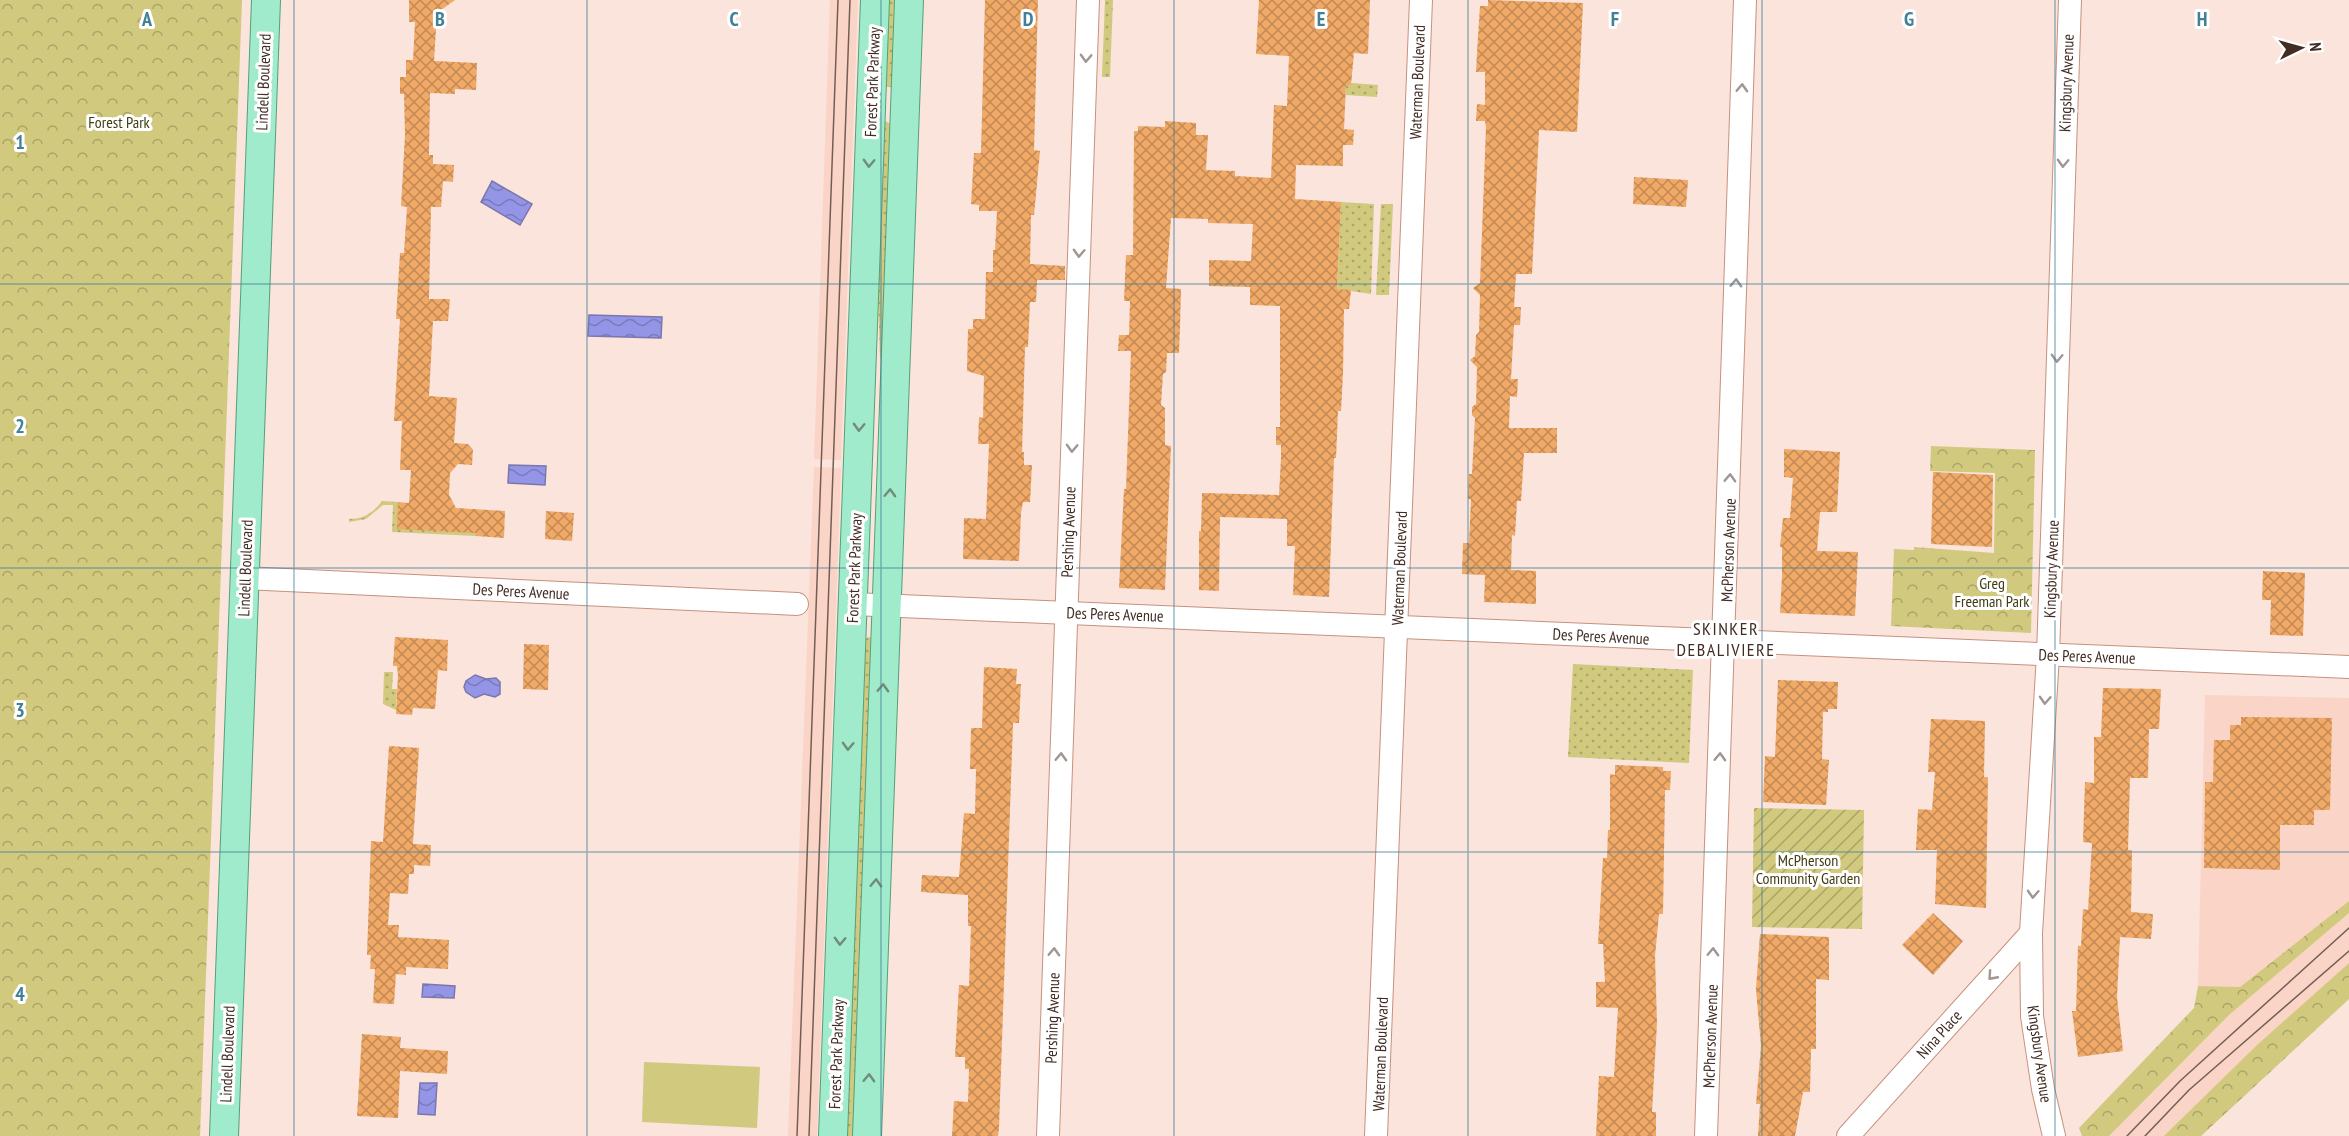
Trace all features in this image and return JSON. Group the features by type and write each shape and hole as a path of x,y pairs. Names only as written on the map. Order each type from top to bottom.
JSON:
{"main road":[{"name":"Lindell Boulevard","path":"224,1136 266,0"},
{"name":"Forest Park Parkway","path":"833,1136 875,0"},
{"name":"Forest Park Parkway","path":"867,1136 909,0"}],"street":[{"name":"Pershing Avenue","path":"1048,1136 1088,0"},
{"name":"Waterman Boulevard","path":"1377,1136 1420,0"},
{"name":"McPherson Avenue","path":"1706,1136 1725,641 1745,0"},
{"name":"Kingsbury Avenue","path":"2054,1136 2043,1089 2032,1016 2031,933 2048,655 2070,0"},
{"name":"Des Peres Avenue","path":"244,578 797,604"},
{"name":"Des Peres Avenue","path":"853,604 2349,667"},
{"name":"Nina Place","path":"1848,1136 2031,933"}],"shaded area":[{"path":"830,0 858,0 841,460 814,459"},
{"path":"814,467 841,468 817,1136 788,1136"},
{"path":"2205,695 2349,698 2349,901 2240,987 2198,986"},
{"path":"2349,913 2349,963 2257,1045 2165,1136 2109,1136 2229,1015"}],"green space":[{"name":"Forest Park","path":"0,0 242,0 200,1136 0,1136"},
{"path":"888,0 898,0 894,87 885,87"},
{"path":"1105,0 1113,0 1110,77 1102,77"},
{"path":"1352,83 1378,85 1377,97 1346,95 1346,85"},
{"path":"883,120 891,124 885,359 880,359 877,257"},
{"path":"1341,202 1374,204 1371,294 1337,289"},
{"path":"1381,204 1393,204 1389,295 1376,295"},
{"name":"Greg Freeman Park","path":"1931,446 2035,450 2031,633 1891,626 1894,549 1914,550 1914,547 1994,553 1995,473 1930,471"},
{"path":"382,501 398,502 476,533 476,536 392,532 393,505 383,505 366,519 349,522 349,519 368,514"},
{"path":"868,637 872,638 856,1136 846,1136 865,640"},
{"path":"1573,664 1693,670 1689,763 1568,757"},
{"path":"384,672 393,672 392,689 397,689 396,710 383,704"},
{"name":"McPherson Community Garden","path":"1754,808 1864,810 1862,929 1752,927"},
{"path":"2349,901 2349,913 2229,1015 2109,1136 2082,1136 2079,1128 2194,1008 2198,986 2240,987"},
{"path":"2349,963 2349,999 2201,1136 2164,1136 2257,1045"},
{"path":"644,1062 760,1067 757,1128 642,1122"}],"water":[{"path":"492,181 532,204 520,225 481,202"},
{"path":"589,315 662,317 661,338 588,336"},
{"path":"509,465 546,466 545,485 508,483"},
{"path":"475,675 486,679 496,678 500,682 500,694 495,697 484,694 475,698 466,692 464,687 466,681"},
{"path":"423,984 455,986 454,998 422,997"},
{"path":"420,1083 437,1083 435,1115 418,1114"}],"building":[{"path":"409,0 455,0 437,13 434,61 477,63 476,90 455,89 455,94 430,93 429,155 433,155 433,164 454,165 453,182 443,181 441,207 431,207 429,299 450,299 448,321 433,321 429,396 457,398 454,443 468,444 473,450 472,465 458,464 450,473 449,495 456,508 505,511 504,538 476,536 476,533 397,529 398,502 409,503 411,470 400,470 402,421 394,421 400,319 396,319 400,253 404,253 407,207 401,206 405,135 404,94 400,94 400,77 406,77 406,60 413,60 415,22 409,22"},
{"path":"985,0 1038,0 1034,150 1040,151 1034,215 1031,215 1030,264 1065,266 1065,280 1037,280 1036,302 1030,302 1028,347 1025,347 1022,452 1024,452 1024,465 1032,465 1030,502 1023,502 1021,513 1019,561 963,559 964,518 986,519 989,444 978,444 979,417 983,418 984,376 967,371 968,329 973,329 973,319 985,319 986,272 993,272 997,211 979,211 979,205 971,204 974,153 981,153"},
{"path":"1259,0 1370,0 1368,54 1354,53 1351,85 1346,85 1344,129 1354,130 1353,145 1343,145 1343,166 1296,165 1295,199 1341,202 1337,289 1351,290 1349,309 1344,309 1343,373 1341,411 1338,411 1336,458 1334,458 1329,597 1293,595 1295,546 1287,546 1287,519 1220,517 1219,591 1199,590 1199,531 1201,531 1202,493 1279,495 1281,458 1281,445 1276,445 1276,427 1280,427 1280,306 1250,305 1250,287 1209,286 1209,260 1251,261 1253,224 1208,223 1208,219 1171,218 1166,288 1181,289 1179,353 1167,353 1161,405 1165,408 1165,445 1171,446 1165,590 1119,588 1124,489 1126,489 1131,351 1118,351 1119,335 1129,335 1130,301 1124,301 1126,255 1133,255 1134,131 1138,131 1138,126 1165,127 1165,121 1196,123 1196,135 1208,135 1206,170 1235,171 1235,176 1271,178 1274,105 1287,106 1289,56 1256,54"},
{"path":"1488,0 1583,3 1577,132 1539,130 1532,274 1516,274 1514,307 1521,307 1520,325 1514,325 1511,379 1518,379 1517,397 1510,396 1509,428 1557,428 1557,453 1524,453 1521,501 1517,501 1515,536 1512,535 1511,570 1536,571 1536,604 1484,602 1485,575 1462,574 1463,543 1469,543 1471,499 1468,499 1469,474 1472,474 1475,418 1472,415 1472,407 1476,404 1477,367 1470,360 1475,356 1476,335 1479,332 1480,295 1473,288 1480,283 1486,127 1485,121 1476,121 1477,104 1485,105 1485,72 1476,72 1480,6 1488,6"},
{"path":"1634,177 1688,180 1686,207 1633,204"},
{"path":"1784,449 1840,452 1837,512 1820,512 1817,551 1858,552 1855,616 1780,613 1782,547 1780,547 1783,518 1790,518 1793,478 1784,477"},
{"path":"1933,472 1993,475 1992,547 1931,544"},
{"path":"546,511 574,513 572,541 545,539"},
{"path":"2263,571 2305,573 2303,636 2270,635 2271,600 2262,600"},
{"path":"395,637 448,640 447,671 438,670 435,709 413,708 412,715 396,714 398,675 397,666 393,666"},
{"path":"524,644 549,645 548,690 523,689"},
{"path":"984,667 1017,669 1016,684 1021,684 1019,723 1013,723 999,1128 998,1136 952,1136 954,1101 968,1102 969,1069 965,1069 965,1057 955,1057 959,985 969,986 971,926 968,926 968,895 921,892 922,875 959,877 964,813 975,814 976,769 970,769 971,728 982,728"},
{"path":"1778,680 1838,682 1837,709 1828,709 1828,712 1823,712 1822,759 1829,760 1826,805 1763,802 1765,756 1775,757"},
{"path":"2103,688 2161,689 2159,729 2149,729 2148,778 2130,778 2128,850 2132,850 2131,912 2153,914 2151,939 2120,937 2117,997 2123,1051 2078,1057 2072,1011 2076,1011 2078,946 2081,946 2083,909 2088,910 2092,843 2083,842 2085,782 2094,783 2094,737 2101,737"},
{"path":"2241,717 2332,718 2330,810 2314,810 2314,825 2280,825 2280,870 2204,868 2205,782 2213,782 2214,740 2230,740 2230,725 2241,725"},
{"path":"1931,719 1985,721 1984,777 1988,777 1986,908 1935,904 1937,850 1916,850 1918,809 1932,810 1935,772 1928,772"},
{"path":"389,746 419,748 413,844 431,845 430,866 414,865 414,874 409,874 408,894 390,893 388,925 399,925 398,937 449,940 448,969 406,967 406,975 396,974 394,1004 373,1003 375,969 370,969 371,955 367,955 371,841 383,842"},
{"path":"1615,765 1663,767 1663,771 1671,771 1670,790 1665,790 1663,914 1659,914 1655,956 1657,1023 1652,1112 1656,1112 1656,1136 1596,1136 1599,1076 1614,1077 1618,1008 1596,1007 1596,982 1605,982 1603,944 1598,944 1603,858 1607,858 1608,830 1610,830 1610,774 1615,775"},
{"path":"1933,913 1963,941 1933,975 1902,945"},
{"path":"1760,934 1829,937 1829,980 1816,979 1816,1049 1811,1049 1810,1092 1803,1092 1795,1136 1758,1136 1760,1104 1756,1104 1761,1046 1756,989"},
{"path":"362,1034 401,1037 400,1048 448,1051 447,1074 400,1071 398,1118 357,1116"}],"tram line":[{"path":"797,1136 838,0"},
{"path":"809,1136 850,0"},
{"path":"2127,1136 2180,1081 2349,928"},
{"path":"2145,1136 2189,1090 2349,951"}],"district":[{"name":"SKINKER DEBALIVIERE","path":"1726,638"}]}
